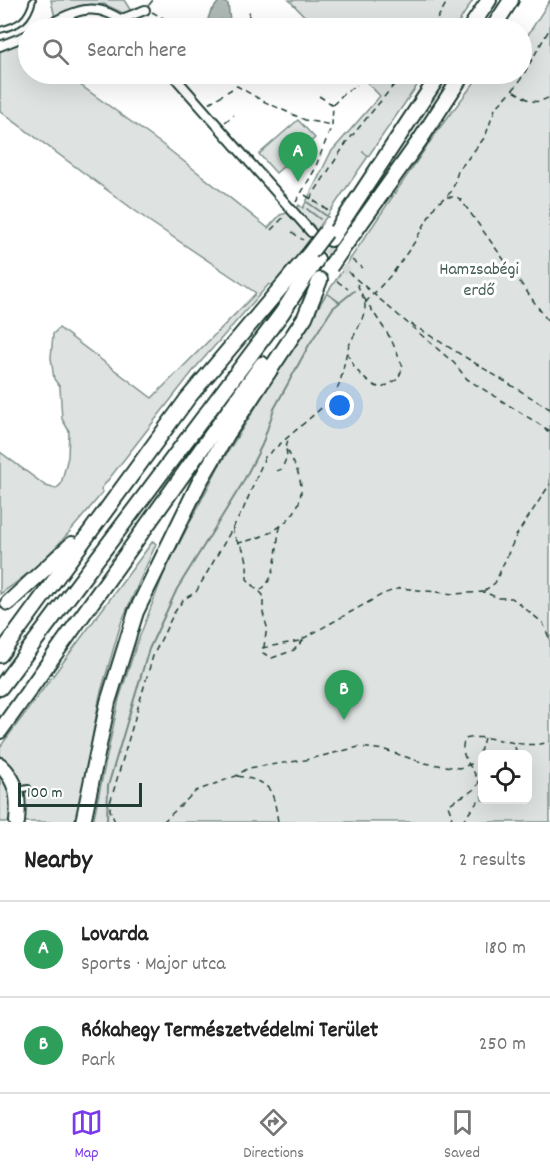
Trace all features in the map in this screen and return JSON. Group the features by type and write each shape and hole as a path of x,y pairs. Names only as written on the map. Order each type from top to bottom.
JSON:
{"highway":[{"path":"477,18 489,0"},
{"path":"499,18 511,0"},
{"path":"0,688 282,313 314,256 433,84"},
{"path":"0,731 160,511 320,280 330,267 346,255 456,84"},
{"path":"0,655 188,398 314,256"},
{"path":"83,822 108,702 135,612 200,483 227,435 305,317 320,280"},
{"path":"8,603 64,553 140,462"},
{"path":"0,765 23,789 17,822"}],"street":[{"path":"63,18 84,8 106,8 121,18"},
{"path":"125,18 145,10"},
{"path":"0,46 18,39"},
{"path":"181,84 311,232"}],"lane":[{"path":"25,18 33,0"},
{"path":"0,30 18,24"}],"path":[{"path":"438,18 448,0"},
{"path":"248,18 250,8"},
{"path":"145,10 166,18"},
{"path":"532,59 550,28"},
{"path":"310,199 347,142 396,84"},
{"path":"115,822 110,803 153,657 171,618 184,599 196,592 248,501 261,463 289,435 333,398 340,383 347,351 365,311 366,302 414,243 435,206 452,191 458,171 485,137 495,109 517,84"},
{"path":"296,202 314,171 332,125 333,105 345,92 357,85"},
{"path":"208,103 237,86 305,120 332,125"},
{"path":"514,90 529,102 539,103 550,97"},
{"path":"319,96 333,105"},
{"path":"219,126 234,115"},
{"path":"305,195 331,212"},
{"path":"447,197 457,197 460,200 550,324"},
{"path":"271,230 292,211"},
{"path":"292,232 303,240"},
{"path":"346,255 363,268"},
{"path":"348,273 454,363 468,379 550,431"},
{"path":"337,281 348,289"},
{"path":"347,351 363,377 376,387 390,386 402,373 400,358 391,339 366,302 357,282"},
{"path":"405,320 550,409"},
{"path":"542,425 550,435"},
{"path":"260,590 271,578 277,537 282,525 297,508 301,490 297,469 286,447 289,435"},
{"path":"276,471 282,469 287,456 285,447"},
{"path":"484,592 495,583 516,536 550,484"},
{"path":"236,544 252,541 282,525"},
{"path":"233,526 236,544 245,553 249,568 247,579 263,595 263,613 267,627 263,653 272,658 294,650 305,637"},
{"path":"262,648 305,637 383,594 400,588 454,594 484,592 498,598 512,598 543,623 544,631 550,640"},
{"path":"163,822 196,791 236,776 248,768 305,760 359,747 385,750 424,763 459,768 477,762 483,749 484,738"},
{"path":"450,822 452,816 448,807 451,802 473,792 478,783 463,756 462,746 465,739 484,738 514,745 550,742"},
{"path":"514,745 516,750"},
{"path":"236,776 260,780 272,793 278,806 279,822"},
{"path":"462,822 478,802"}],"green space":[{"path":"51,0 124,0 131,11 125,14 104,4 85,6 55,18"},
{"path":"289,0 473,0 461,18 306,18"},
{"name":"Hamzsabégi erdő","path":"550,0 550,822 93,822 119,699 136,646 164,573 219,466 327,293 438,130 473,84 532,84 532,28"},
{"path":"18,42 18,84 79,84 163,145 268,228 280,215 287,213 307,235 314,226 296,209 299,205 303,208 331,152 380,96 369,84 418,84 309,242 273,287 269,284 197,366 101,489 103,492 68,534 43,560 0,594 0,452 46,486 56,489 61,484 68,457 69,431 62,419 60,387 54,379 51,358 53,334 59,328 152,398 256,293 149,221 0,111 0,49"},
{"path":"298,120 315,138 276,173 259,154"},
{"path":"153,541 156,544 121,623 100,695 77,822 0,822 0,747"}],"shaded area":[{"path":"220,0 228,4 230,18 208,18"}],"waterway":[{"path":"363,152 368,156"},
{"path":"307,202 328,217"},
{"path":"307,209 320,219"},
{"path":"107,822 108,786 149,649 177,589 242,484 262,445 274,409 309,345 333,308 354,291"},
{"path":"328,294 339,302"}],"tunnel":[{"path":"318,240 348,272"}],"place":[{"name":"Lovarda","path":"298,182"},
{"name":"Rókahegy Természetvédelmi Terület","path":"344,720"}]}
